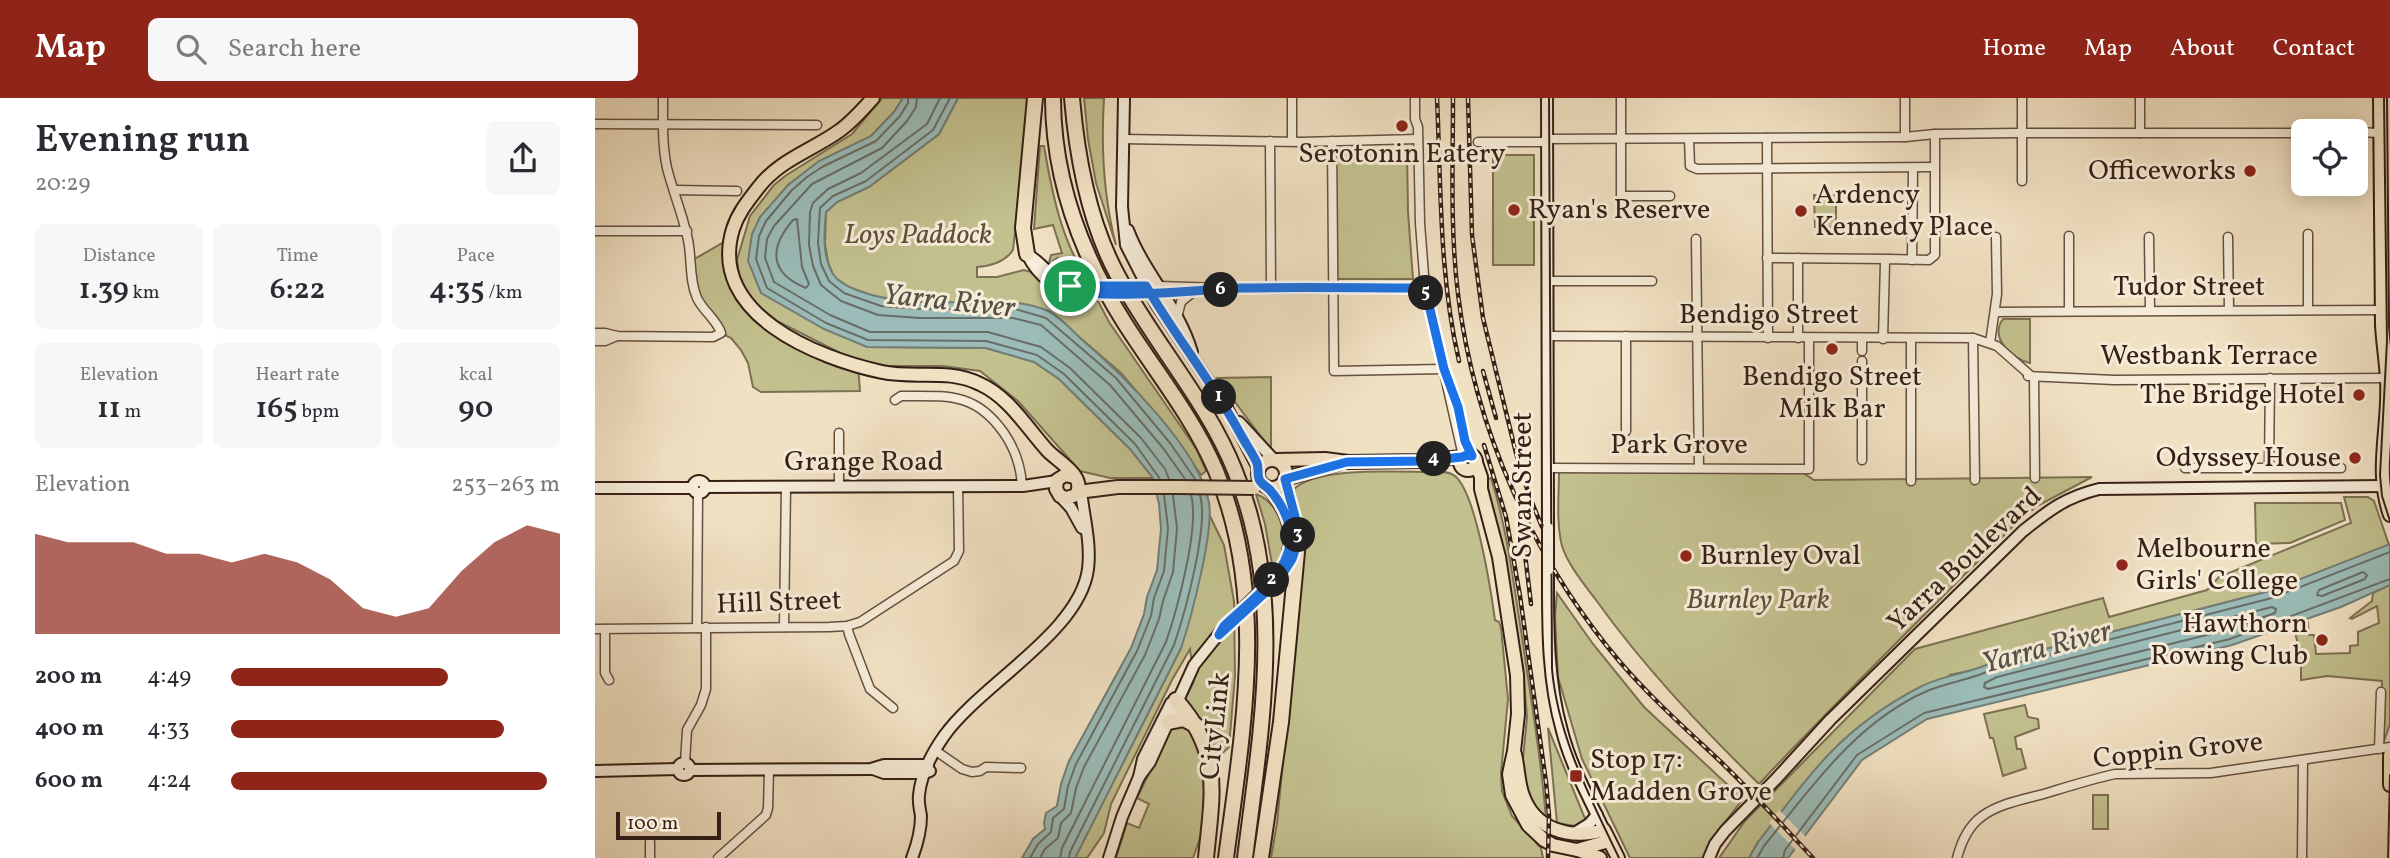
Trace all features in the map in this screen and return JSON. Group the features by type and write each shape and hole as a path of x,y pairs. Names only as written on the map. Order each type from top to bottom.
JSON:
{"highway":[{"path":"1027,254 1023,229 1035,98"},
{"name":"CityLink","path":"1053,98 1053,125 1061,176 1083,246 1125,323 1200,439 1220,483 1235,532 1246,595 1246,705 1226,858"},
{"path":"1066,98 1069,137 1080,194 1094,235 1117,274"},
{"name":"CityLink","path":"1072,98 1083,176 1117,274 1219,435 1251,516 1262,583 1266,656 1264,701 1245,858"},
{"path":"1261,858 1281,722 1298,541"},
{"path":"1176,700 1198,727 1209,761 1212,789 1206,858"},
{"path":"1169,722 1184,719 1198,727"}],"main road":[{"path":"873,98 842,129 772,171 739,214 729,248 731,272 739,293 750,308 768,323 836,359 885,373 957,375 982,384 997,394 1050,454 1059,459 1075,477 1082,499 1089,556 1086,580 1073,609 973,704 954,726 950,739 928,769 912,858"},
{"path":"1123,98 1122,207 1126,245 1143,290 1228,410 1259,480 1284,511 1290,532 1288,555 1278,577"},
{"name":"Swan Street","path":"1547,98 1549,653 1554,699 1570,755 1618,858"},
{"path":"2380,98 2385,133 2384,361 2389,374 2382,486 2389,512"},
{"path":"1122,207 1131,238 1162,289 1193,357"},
{"path":"1027,254 1047,275 1080,290 1162,289"},
{"path":"1139,777 1150,762 1176,708 1176,700 1201,654 1291,563 1298,541 1297,524 1285,480 1285,468 1228,410"},
{"path":"1050,454 1057,480 1056,489 1078,520 1087,540"},
{"path":"1259,480 1265,462 1275,460 1467,461 1481,477 1481,489 1499,557 1515,657 1518,702 1509,784 1522,817 1535,833 1561,848 1600,858"},
{"path":"1059,495 1069,498 1078,492 1125,487 1233,486 1259,480 1276,488 1285,480 1347,462"},
{"path":"1057,480 1065,475 1125,487"},
{"name":"Grange Road","path":"595,488 1023,486 1057,480"},
{"name":"Grange Road","path":"1023,486 1059,495"},
{"name":"Yarra Boulevard","path":"1709,858 1725,831 1829,720 2023,531 2057,504 2099,489 2382,486"},
{"path":"1083,507 1094,495 1125,487"},
{"path":"1108,858 1139,777 1147,748 1170,703 1176,700"},
{"path":"1514,751 1521,788 1528,807 1549,827 1573,834 1607,836"},
{"path":"2384,752 2390,785"},
{"path":"595,771 684,767 870,769 884,773 928,769"},
{"path":"1573,834 1597,815"},
{"path":"1577,850 1607,836"}],"street":[{"path":"595,332 617,336 713,337 721,333 695,293 687,231 667,169 663,98"},
{"path":"1291,98 1292,141"},
{"path":"1415,98 1425,288 1444,369 1458,407 1467,461"},
{"path":"1621,98 1621,196 1670,196"},
{"path":"1905,98 1905,137"},
{"path":"2022,98 2022,181"},
{"path":"2140,98 2140,133"},
{"path":"595,124 817,125"},
{"path":"1478,142 1905,137 1935,134 2291,132"},
{"path":"1767,258 1932,259 1935,255 1935,134"},
{"path":"1767,138 1767,338"},
{"path":"1123,139 1419,139"},
{"path":"1689,139 1689,162 1693,169 1934,167"},
{"path":"1270,141 1271,288"},
{"path":"1332,141 1334,371 1444,369"},
{"path":"1912,260 1913,168"},
{"path":"674,190 737,191"},
{"path":"595,231 687,231"},
{"path":"2308,234 2308,310"},
{"path":"2069,236 2069,310"},
{"path":"1996,237 1997,294 1990,343 2032,377 2035,478"},
{"path":"2149,237 2150,310"},
{"path":"2228,237 2229,310"},
{"path":"1696,239 1699,468"},
{"path":"1798,258 1798,338"},
{"path":"1883,339 1883,265 1888,259"},
{"path":"1547,281 1652,281"},
{"path":"1162,289 1219,286 1239,288"},
{"path":"1162,289 1193,292 1239,288 1425,288"},
{"path":"1177,318 1181,302 1193,292"},
{"name":"Tudor Street","path":"1995,312 2386,310"},
{"path":"595,341 605,341 617,336"},
{"name":"Bendigo Street","path":"1547,336 1973,338 1990,343"},
{"path":"1626,336 1626,430"},
{"name":"Park Grove","path":"1548,468 1809,469 1809,338"},
{"path":"1862,338 1862,351"},
{"path":"1973,338 1975,480"},
{"path":"1911,339 1911,481"},
{"path":"1862,361 1862,460"},
{"name":"Westbank Terrace","path":"2032,377 2114,380 2389,374"},
{"path":"2269,467 2270,378"},
{"path":"895,400 901,396 945,396 981,406 1008,438 1019,465 1023,486"},
{"path":"839,433 839,486"},
{"path":"2185,468 2341,468"},
{"path":"784,627 786,486"},
{"name":"Hill Street","path":"595,629 847,626 860,622 954,562 959,551 958,486"},
{"path":"697,628 699,489"},
{"path":"847,626 870,689 893,708"},
{"path":"684,767 687,730 701,705 706,689 706,627"},
{"path":"605,629 605,673 609,680"},
{"path":"2381,692 2384,752"},
{"name":"Coppin Grove","path":"1957,858 1966,835 1980,817 2009,803 2100,777 2115,774 2211,773 2384,752 2390,747"},
{"path":"938,753 962,769 972,772 980,771 986,766 1021,768"},
{"path":"2302,858 2303,760"},
{"path":"718,858 766,815 769,769"},
{"path":"650,842 650,858"}],"green space":[{"path":"882,98 903,98 894,112 871,136 788,185 867,347 986,348 1034,362 1059,379 1130,449 1153,478 1110,478 1080,471 1018,401 980,371 943,366 886,366 850,358 777,321 757,305 747,292 739,275 737,260 750,216 774,185 852,134"},
{"name":"Loys Paddock","path":"958,98 1030,98 1013,250 997,263 977,267 977,277 997,277 1024,270 1040,280 1096,297 1109,322 1197,450 1206,471 1201,475 1176,438 1121,373 1049,311 881,299 849,287 834,277 825,244 826,212 837,202 869,187 939,134"},
{"path":"1084,98 1104,98 1104,172 1116,245 1096,183"},
{"path":"1040,146 1044,146 1065,235 1090,283 1061,278 1060,275 1065,270 1058,258 1053,261 1056,267 1054,270 1049,263 1051,255 1062,253 1053,225 1034,229"},
{"path":"1336,150 1407,150 1413,279 1336,279"},
{"name":"Ryan's Reserve","path":"1493,155 1534,155 1534,265 1493,265"},
{"path":"1814,195 1836,195 1836,227 1815,227"},
{"path":"731,238 731,272 768,323 858,366 860,391 761,392 753,387 748,363 741,350 731,338 721,333 693,286 691,261"},
{"path":"2003,319 2030,319 2030,363 2016,357 2005,347 1999,333"},
{"path":"1271,377 1271,450 1217,378"},
{"path":"1381,471 1448,473 1455,476 1463,486 1470,502 1486,566 1495,620 1501,628 1508,699 1501,773 1502,791 1512,816 1541,848 1543,858 1271,858 1277,823 1303,555 1303,531 1294,489 1321,477 1340,474"},
{"name":"Burnley Park","path":"1559,471 1803,473 1814,480 2092,477 2037,506 2016,523 1759,784 1653,672 1614,625 1572,567 1560,537"},
{"path":"1491,478 1502,518 1513,581 1546,820 1528,800 1522,769 1527,717 1523,668 1504,553 1485,480"},
{"path":"1256,494 1266,499 1273,507 1282,528 1282,550 1273,570 1265,524"},
{"path":"2344,497 2368,497 2374,501 2389,545 2270,591 1950,675 1758,842 1749,858 1719,858 1745,821 1915,649 2103,598 2109,617 2207,590 2219,577 2351,523"},
{"path":"2255,503 2341,503 2345,520 2290,543 2256,544"},
{"path":"1209,514 1224,545 1234,601 1235,676 1229,747 1213,762 1206,821 1193,858 1116,858 1127,823 1139,828 1149,804 1137,798 1194,681 1190,649 1111,804 1104,833 1087,858 1075,858 1181,648 1207,538"},
{"path":"2390,585 2390,724 2384,741 2379,742 2382,681 2327,676 2301,680 2301,657 2294,628 2308,623 2309,635 2314,635 2316,654 2350,653 2350,646 2358,645 2358,632 2379,623 2377,606 2350,618 2372,601 2373,593"},
{"path":"1557,593 1593,644 1644,707 1743,799 1710,841 1704,858 1630,858 1582,759 1558,677 1555,616"},
{"path":"2025,705 2028,717 2038,719 2039,728 2015,737 2017,749 2021,749 2026,768 2003,776 1984,714"},
{"path":"1548,728 1586,821 1575,826 1557,823"},
{"path":"2093,795 2108,795 2108,829 2093,829"}],"water":[{"name":"Yarra River","path":"903,98 958,98 939,134 869,187 837,202 826,212 825,252 833,274 841,283 852,288 889,299 1014,303 1031,305 1052,313 1116,371 1157,413 1191,459 1203,482 1209,503 1205,554 1181,648 1075,858 1022,858 1033,839 1045,829 1046,813 1057,806 1069,761 1131,648 1144,614 1157,570 1161,529 1153,478 1130,449 1059,379 1034,362 986,348 867,347 824,329 761,293 748,261 752,234 760,217 788,185 819,161 871,136 894,112"},
{"path":"2390,544 2390,585 2341,607 2232,645 1927,719 1862,760 1788,858 1749,858 1792,797 1829,754 1872,717 1920,687 1991,663 2270,591"}],"pier":[{"path":"1779,810 1807,838 1797,851 1769,823"}],"tram line":[{"path":"1549,98 1552,669 1555,694 1568,743 1619,858"},
{"path":"2384,98 2387,341 2380,475 2382,496 2390,521"},
{"path":"2388,858 2390,775"}],"railway":[{"path":"1437,98 1444,263 1459,361"},
{"path":"1453,98 1453,221 1458,294 1478,394 1512,490 1560,580 1620,662 1813,858"},
{"path":"1468,98 1472,235 1483,318 1516,453 1542,527"},
{"path":"1483,371 1496,418"},
{"path":"1484,445 1506,517 1520,596 1546,782 1549,815 1548,858"},
{"path":"1520,513 1531,604"}],"place":[{"name":"Serotonin Eatery","path":"1402,126"},
{"name":"Officeworks","path":"2250,171"},
{"name":"Ryan's Reserve","path":"1514,210"},
{"name":"Ardency Kennedy Place","path":"1801,211"},
{"name":"Bendigo Street Milk Bar","path":"1832,349"},
{"name":"The Bridge Hotel","path":"2359,395"},
{"name":"Odyssey House","path":"2355,458"},
{"name":"Burnley Oval","path":"1686,556"},
{"name":"Melbourne Girls' College","path":"2122,565"},
{"name":"Hawthorn Rowing Club","path":"2322,640"},
{"name":"Stop 17: Madden Grove","path":"1576,776"}],"route":[{"path":"1070,286 1053,277 1050,282 1056,287 1082,293 1150,293 1164,293 1239,288 1425,288 1444,369 1472,456 1426,461 1347,462 1285,479 1298,528 1298,541 1292,559 1278,581 1219,635 1224,626 1276,576 1283,565 1290,542 1289,525 1284,511 1268,487 1259,480 1257,462 1228,410 1178,339 1156,304 1150,293 1146,286 1070,286"}]}
